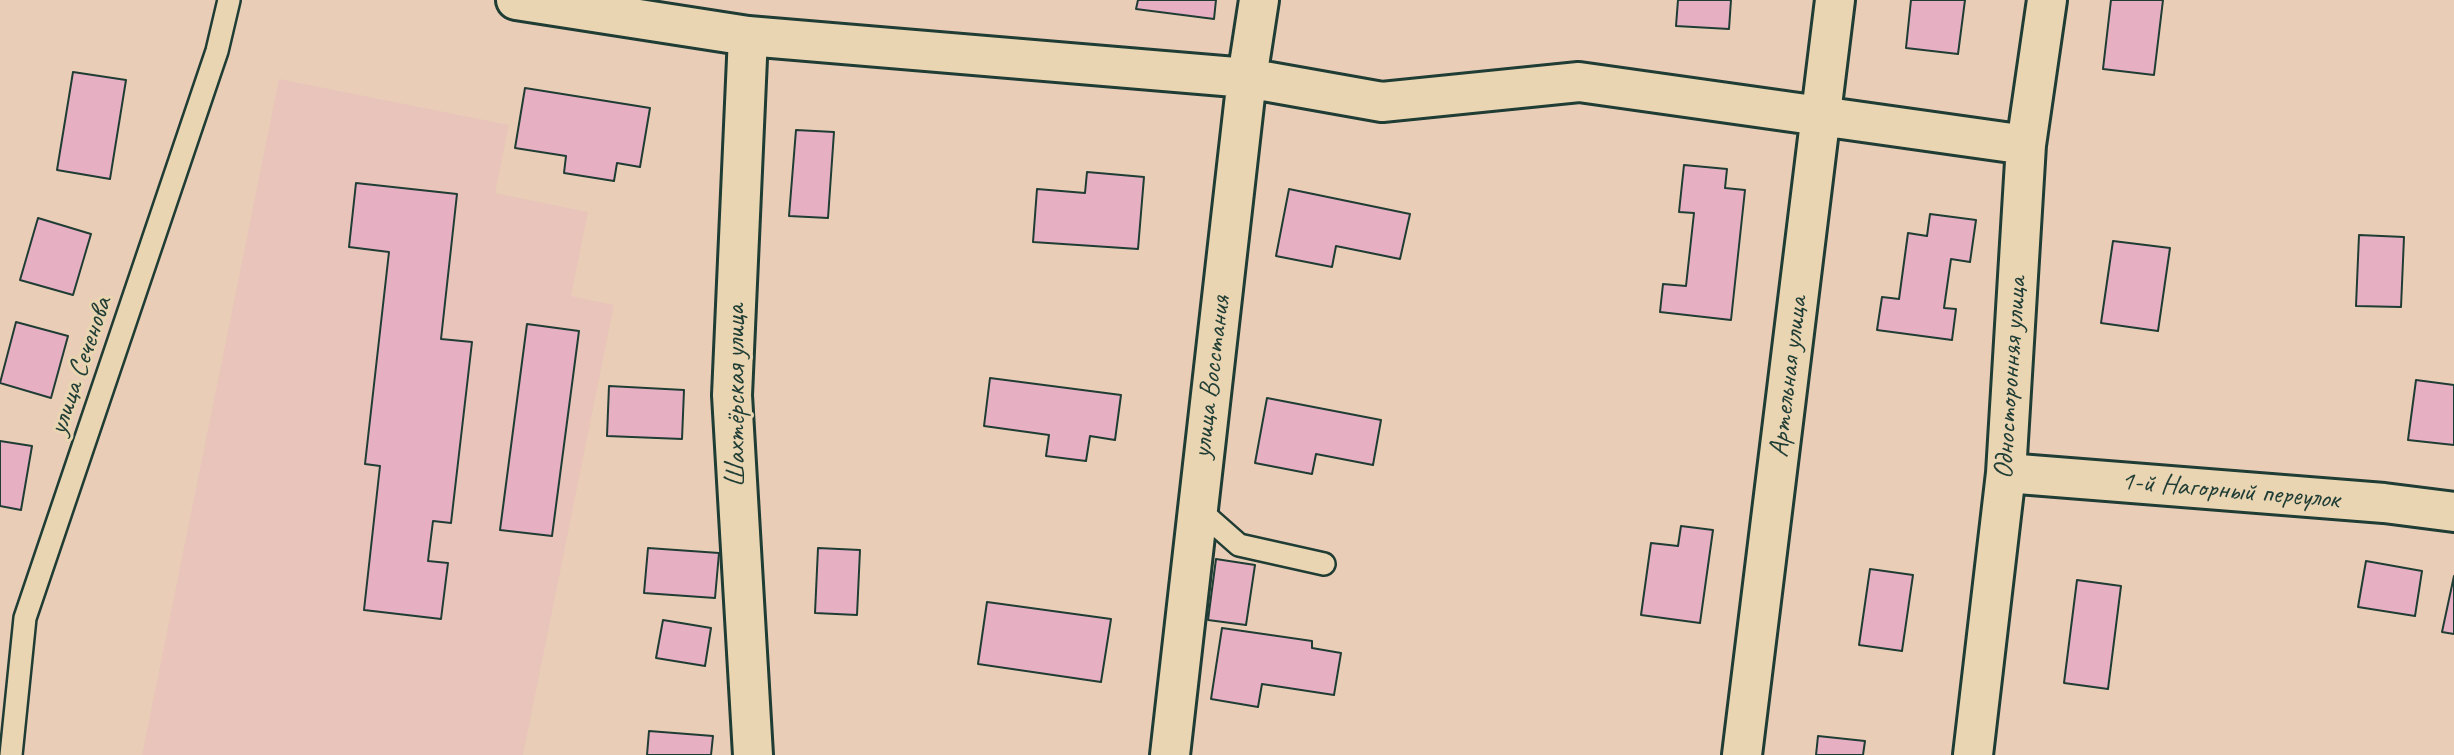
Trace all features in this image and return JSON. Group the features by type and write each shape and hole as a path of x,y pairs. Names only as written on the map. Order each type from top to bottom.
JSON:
{"street":[{"path":"516,0 748,36 1247,78 1382,102 1579,82 2026,145"},
{"name":"улица Восстания","path":"1170,755 1247,78 1259,0"},
{"name":"Артельная улица","path":"1742,755 1835,0"},
{"name":"Односторонняя улица","path":"1973,755 2006,472 2026,145 2047,0"},
{"name":"Шахтёрская улица","path":"748,36 732,395 753,755"},
{"name":"1-й Нагорный переулок","path":"2006,472 2384,503 2454,512"}],"lane":[{"name":"улица Сеченова","path":"11,755 25,618 217,51 229,0"},
{"path":"1197,508 1238,545 1324,565"}],"shaded area":[{"path":"279,79 509,125 495,193 588,212 571,296 614,305 523,755 142,755"}],"building":[{"path":"1138,0 1216,0 1214,19 1136,9"},
{"path":"1678,0 1731,0 1729,29 1676,26"},
{"path":"1911,0 1965,0 1958,54 1906,48"},
{"path":"2111,0 2163,0 2154,75 2103,69"},
{"path":"73,72 126,80 110,179 57,170"},
{"path":"525,88 650,108 640,167 617,163 614,181 564,173 566,156 515,148"},
{"path":"796,130 834,132 828,218 789,216"},
{"path":"1684,165 1727,169 1725,188 1745,190 1731,320 1660,312 1663,284 1686,286 1694,213 1679,212"},
{"path":"1087,172 1144,177 1138,249 1033,242 1037,189 1085,193"},
{"path":"356,183 457,194 441,339 472,342 451,523 433,521 428,561 448,563 441,619 364,610 380,466 365,464 389,252 349,247"},
{"path":"1289,189 1410,214 1400,259 1336,246 1332,267 1276,256"},
{"path":"1930,214 1976,220 1970,262 1951,259 1944,308 1956,309 1952,340 1877,330 1882,297 1899,299 1908,233 1927,236"},
{"path":"38,218 91,234 73,295 20,280"},
{"path":"2359,235 2404,237 2401,307 2356,306"},
{"path":"2113,241 2170,248 2158,331 2101,323"},
{"path":"16,322 68,336 51,398 0,383"},
{"path":"527,324 579,331 552,536 500,530"},
{"path":"990,378 1121,395 1115,440 1090,436 1086,461 1046,456 1049,435 984,426"},
{"path":"2416,380 2454,385 2454,445 2408,440"},
{"path":"609,386 684,390 682,439 607,436"},
{"path":"1267,398 1381,420 1373,465 1316,454 1312,474 1255,463"},
{"path":"0,441 32,446 21,510 0,506"},
{"path":"1681,526 1713,530 1700,623 1641,615 1651,543 1678,546"},
{"path":"648,548 719,553 715,598 644,593"},
{"path":"818,548 860,550 857,615 815,613"},
{"path":"1216,559 1255,565 1246,625 1208,620"},
{"path":"2366,561 2422,571 2415,616 2358,607"},
{"path":"1870,569 1913,575 1902,651 1859,645"},
{"path":"2454,576 2454,634 2442,632"},
{"path":"2077,580 2121,586 2108,689 2064,683"},
{"path":"987,602 1111,619 1101,682 978,664"},
{"path":"663,620 711,628 705,666 656,658"},
{"path":"1222,628 1312,641 1312,648 1341,653 1334,695 1262,684 1258,707 1211,699"},
{"path":"649,731 713,736 711,755 647,755"},
{"path":"1818,736 1865,741 1863,755 1816,755"}]}
